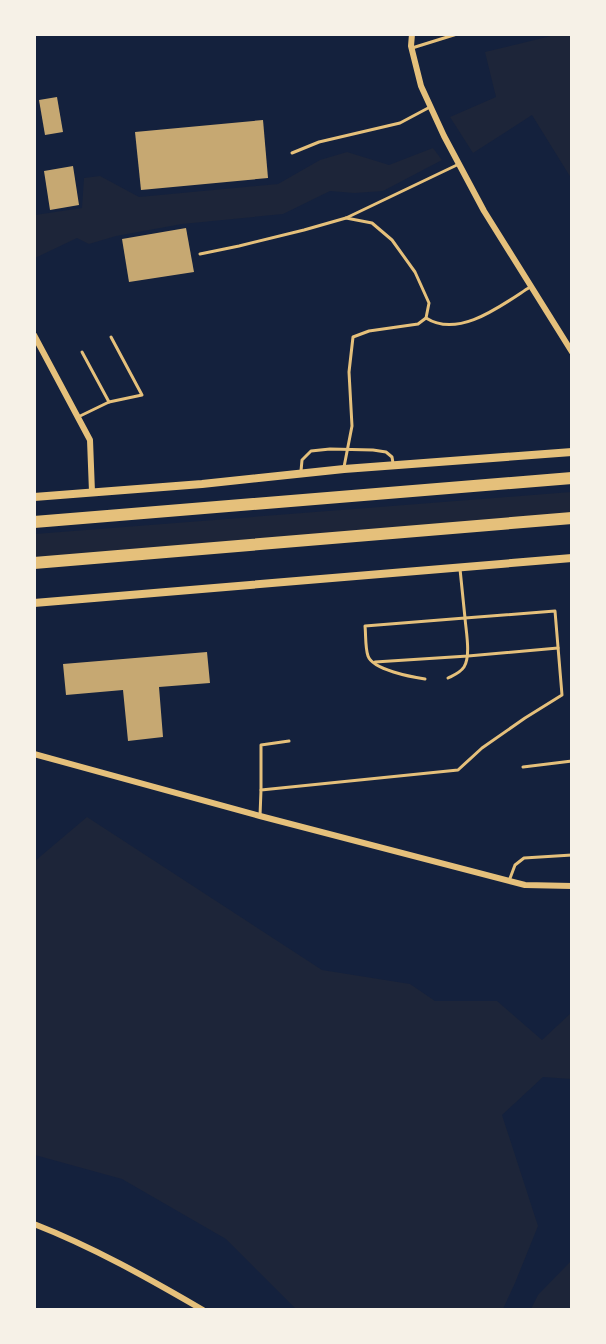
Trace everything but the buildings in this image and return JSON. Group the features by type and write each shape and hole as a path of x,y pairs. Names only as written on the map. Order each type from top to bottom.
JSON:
{"highway":[{"path":"34,522 572,478"},
{"path":"34,563 572,519"}],"street":[{"path":"411,34 421,86 430,107 484,211 572,352"},
{"path":"34,334 90,440 92,492"},
{"path":"34,497 202,484 344,469 572,452"},
{"path":"34,603 572,558"},
{"path":"34,754 508,881 525,885 572,886"},
{"path":"34,1224 130,1268 203,1310"}],"lane":[{"path":"412,48 457,34"},
{"path":"292,153 319,142 400,123 430,107"},
{"path":"200,254 346,218 459,164"},
{"path":"344,469 352,426 349,372 353,338 369,331 418,324 426,318 429,303 415,272 392,240 372,223 346,218"},
{"path":"426,318 431,322 452,325 465,323 494,310 531,286"},
{"path":"78,417 109,402 142,395 111,337"},
{"path":"82,352 109,402"},
{"path":"300,473 302,460 311,451 330,449 386,452 392,457 394,465"},
{"path":"448,678 457,674 464,667 468,656 460,567"},
{"path":"261,790 458,770 490,742 525,717 562,695 555,611 365,626 368,656 372,662 406,677 425,679"},
{"path":"372,662 558,648"},
{"path":"260,816 261,745 289,741"},
{"path":"524,767 572,761"},
{"path":"508,881 515,865 524,858 572,855"}],"shaded area":[{"path":"555,35 571,35 571,178 532,115 473,153 450,117 496,97 485,52"},
{"path":"433,148 442,160 383,191 354,193 330,191 283,214 182,224 116,236 89,244 77,238 35,258 35,215 82,208 84,178 100,176 139,197 278,184 320,160 347,152 389,165"},
{"path":"571,492 571,513 35,557 35,534"},
{"path":"87,817 322,970 410,984 435,1001 497,1001 542,1040 571,1013 571,1079 543,1077 502,1115 538,1226 503,1309 296,1309 226,1239 122,1179 35,1155 35,861"},
{"path":"571,1261 571,1309 531,1309 538,1295"}]}
